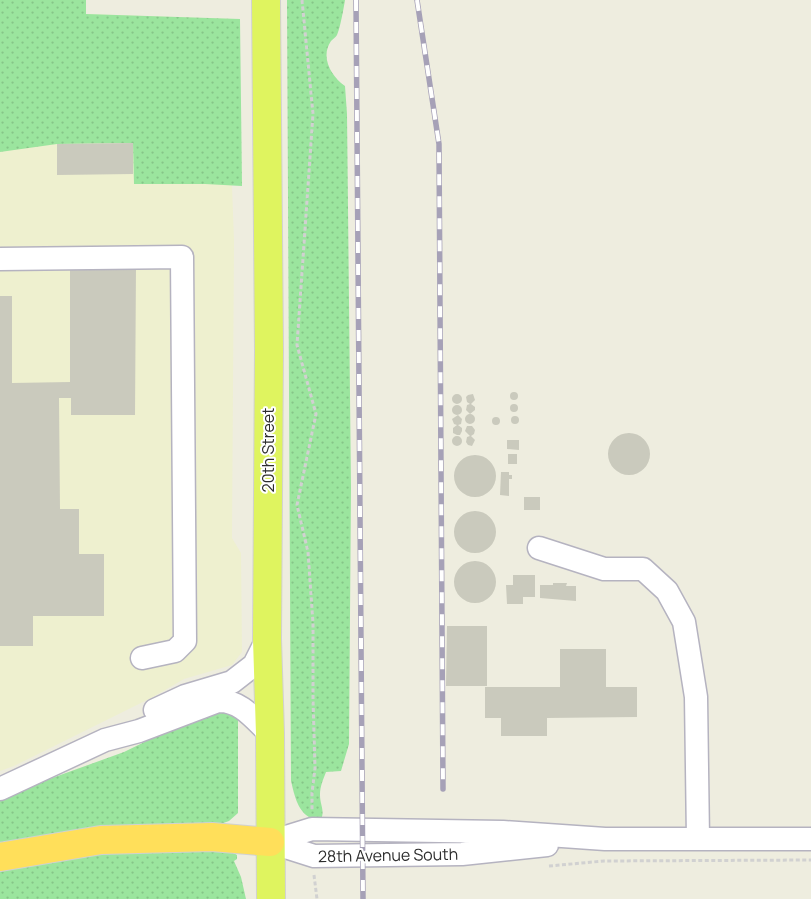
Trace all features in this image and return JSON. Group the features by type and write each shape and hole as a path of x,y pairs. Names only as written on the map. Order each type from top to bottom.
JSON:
{"highway":[{"path":"0,857 101,840 212,837 270,842"}],"main road":[{"name":"20th Street","path":"266,0 269,350 267,639 270,734 271,899"}],"street":[{"path":"0,259 182,258 185,641 175,651 142,658"},
{"path":"539,548 604,568 643,569 667,591 684,622 696,697 698,839"},
{"path":"0,789 105,740 146,715 185,696 232,682 254,665 267,639"},
{"path":"105,740 139,731 218,701 235,703 270,734"},
{"name":"28th Avenue South","path":"270,842 312,829 503,832 605,839 811,839"}],"path":[{"path":"302,0 313,114 296,344 316,414 296,505 308,552 313,623 313,699 316,768 312,793 312,814"},
{"path":"548,866 604,861 811,860"},
{"path":"314,876 317,899"}],"shaded area":[{"path":"0,0 86,0 86,14 232,19 232,186 234,241 232,538 241,553 242,652 232,665 184,679 153,697 14,766 0,771"}],"green space":[{"path":"0,0 86,0 86,14 240,19 242,186 134,184 133,143 57,144 0,152"},
{"path":"287,0 345,0 337,36 328,47 327,60 335,77 345,86 347,114 351,488 349,744 341,771 326,772 323,780 320,792 321,820 310,818 305,814 297,801 291,781"},
{"path":"227,709 238,719 238,813 229,821 215,826 0,847 0,799 124,752 206,712"},
{"path":"225,848 237,855 237,859 234,861 241,877 246,899 0,899 0,868 58,856"}],"building":[{"path":"133,143 133,174 57,175 57,144"},
{"path":"136,266 135,415 71,415 71,398 59,398 60,509 79,509 79,554 104,554 104,616 33,616 33,646 0,646 0,296 12,296 12,383 70,382 70,267"},
{"path":"514,392 518,396 514,400 510,396"},
{"path":"457,394 462,399 457,404 452,399"},
{"path":"473,394 475,400 471,404 475,407 475,410 470,414 466,410 467,405 470,404 467,402 466,397"},
{"path":"514,404 518,408 514,412 510,408"},
{"path":"457,405 462,410 457,415 452,410"},
{"path":"470,414 475,419 470,424 465,419"},
{"path":"458,415 462,419 461,424 458,425 462,428 460,435 453,433 453,428 457,425 454,424 452,419"},
{"path":"515,416 519,420 515,424 511,420"},
{"path":"496,417 500,421 496,425 492,421"},
{"path":"467,426 472,426 475,430 471,436 475,440 472,446 466,442 467,437 470,436 465,431"},
{"path":"629,433 644,439 650,454 644,469 629,475 614,469 608,454 614,439"},
{"path":"457,436 462,441 457,446 452,441"},
{"path":"507,440 519,440 519,450 507,449"},
{"path":"508,454 517,454 517,464 508,464"},
{"path":"475,455 490,461 496,476 490,491 475,497 460,491 454,476 460,461"},
{"path":"501,472 509,472 509,475 512,475 512,479 509,479 509,496 500,495"},
{"path":"524,497 540,497 540,510 524,510"},
{"path":"475,511 490,517 496,532 490,547 475,553 460,547 454,532 460,517"},
{"path":"475,561 490,567 496,582 490,597 475,603 460,597 454,582 460,567"},
{"path":"513,575 535,575 535,597 523,597 523,604 507,604 506,585 513,585"},
{"path":"553,583 567,583 566,586 576,586 576,601 540,598 540,585 553,585"},
{"path":"447,626 487,626 487,686 446,686"},
{"path":"560,649 606,649 606,687 637,687 637,717 547,718 547,736 501,736 501,718 485,718 485,687 560,687"}],"railway":[{"path":"356,0 363,899"},
{"path":"417,0 439,144 443,789"}]}
